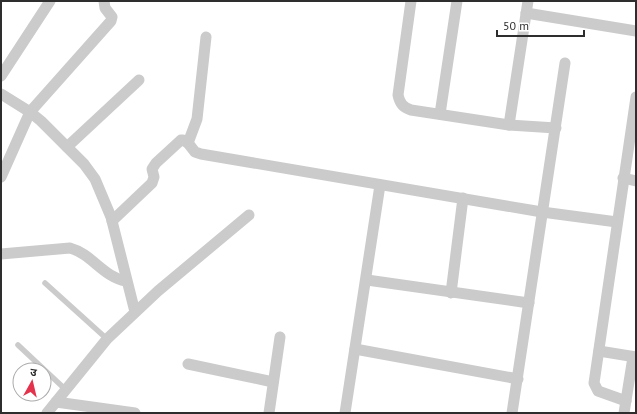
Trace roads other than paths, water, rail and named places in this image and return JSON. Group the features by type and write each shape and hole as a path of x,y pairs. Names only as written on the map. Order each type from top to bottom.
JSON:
{"street":[{"path":"1,76 50,1"},
{"path":"1,177 30,112 112,21 112,17 105,8 104,1"},
{"path":"411,1 398,95 400,103 411,110 509,125 556,128"},
{"path":"440,114 457,1"},
{"path":"509,125 528,1"},
{"path":"526,13 636,30"},
{"path":"188,143 196,119 206,37"},
{"path":"512,413 565,63"},
{"path":"67,146 139,80"},
{"path":"1,94 30,112 67,146 95,179 112,221 135,312"},
{"path":"626,401 606,394 595,387 594,378 636,97"},
{"path":"112,221 152,183 154,177 152,170 156,163 181,140 184,140 195,152 201,154 542,212 617,222"},
{"path":"623,178 636,181"},
{"path":"345,413 367,280 380,185"},
{"path":"451,293 463,198"},
{"path":"47,413 107,339 135,312 249,215"},
{"path":"1,254 70,248 79,250 112,277 126,281"},
{"path":"367,280 529,303"},
{"path":"269,413 280,337"},
{"path":"355,350 518,379"},
{"path":"599,351 635,357 624,413"},
{"path":"188,364 273,382"},
{"path":"56,402 135,413"}],"lane":[{"path":"45,283 107,339"},
{"path":"18,346 66,390"}]}
